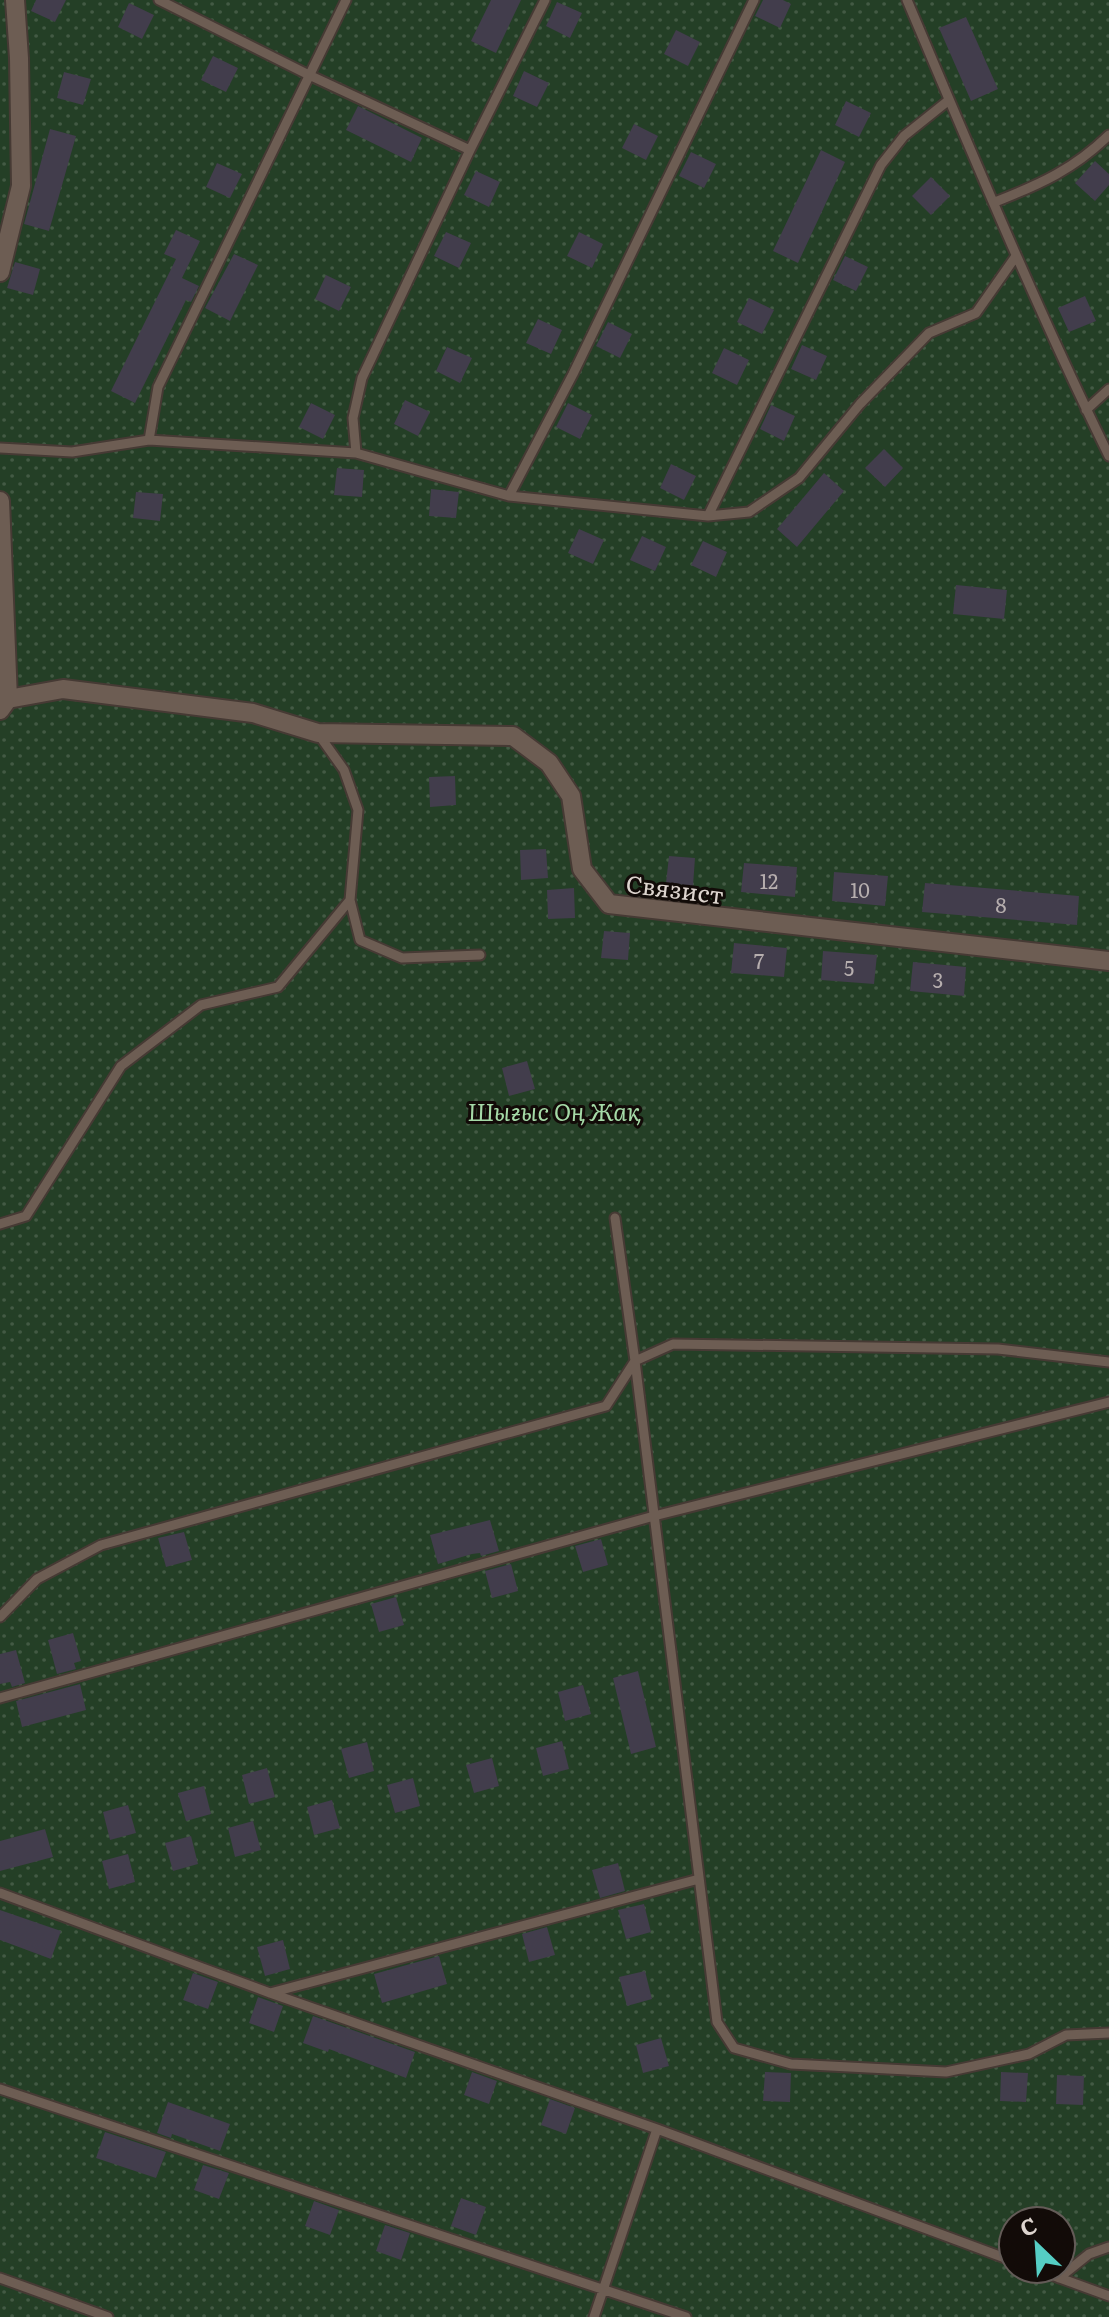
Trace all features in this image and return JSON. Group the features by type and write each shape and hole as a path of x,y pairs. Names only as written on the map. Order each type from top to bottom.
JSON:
{"street":[{"path":"0,272 21,186 15,0"},
{"path":"0,501 4,704"},
{"name":"Связист","path":"4,704 63,689 253,713 318,733 513,736 549,763 571,796 582,869 609,904 1109,961"}],"lane":[{"path":"159,0 470,150"},
{"path":"149,440 158,387 346,0"},
{"path":"356,453 353,418 362,378 545,0"},
{"path":"509,496 573,374 754,0"},
{"path":"907,0 1016,256 1109,456"},
{"path":"708,516 881,165 904,136 949,100"},
{"path":"995,202 1037,186 1085,159 1109,135"},
{"path":"0,448 72,452 149,440 356,453 509,496 708,516 749,512 799,478 860,404 929,333 976,313 1016,256"},
{"path":"1086,410 1109,389"},
{"path":"318,733 344,770 358,810 350,900 360,940 402,958 480,955"},
{"path":"0,1224 26,1216 121,1066 201,1005 278,987 350,900"},
{"path":"615,1218 717,2022 734,2048 791,2064 946,2072 1029,2054 1066,2035 1109,2033"},
{"path":"0,1617 37,1579 101,1545 606,1406 635,1361 673,1344 998,1349 1109,1362"},
{"path":"0,1698 654,1516 1109,1402"},
{"path":"270,1993 699,1879"},
{"path":"0,1893 270,1993 657,2129 997,2255"},
{"path":"0,2089 686,2317"},
{"path":"594,2317 657,2129"},
{"path":"1077,2264 1089,2254 1109,2247"},
{"path":"0,2278 108,2317"},
{"path":"1077,2284 1109,2296"}],"green space":[{"name":"Шығыс Оң Жақ","path":"0,0 1109,0 1109,2317 0,2317"}],"building":[{"path":"36,0 66,0 55,22 31,11"},
{"path":"491,0 521,0 496,53 471,41"},
{"path":"763,0 783,0 791,4 780,28 755,16"},
{"path":"557,2 582,13 570,38 546,26"},
{"path":"129,3 154,15 142,39 118,27"},
{"path":"966,17 998,89 971,101 939,28"},
{"path":"676,30 700,42 688,66 664,54"},
{"path":"213,56 238,68 226,92 201,80"},
{"path":"524,71 549,83 537,107 513,96"},
{"path":"64,72 91,79 83,105 57,98"},
{"path":"846,101 871,113 859,137 835,125"},
{"path":"358,106 422,138 411,162 346,130"},
{"path":"634,124 658,136 646,160 622,148"},
{"path":"50,129 76,136 49,231 24,224"},
{"path":"821,150 845,162 798,263 773,251"},
{"path":"691,152 716,164 704,188 679,176"},
{"path":"1095,161 1109,174 1109,185 1095,201 1075,183"},
{"path":"217,163 242,174 230,198 206,187"},
{"path":"476,171 500,182 489,207 464,195"},
{"path":"931,177 950,196 931,215 912,196"},
{"path":"176,230 200,241 182,278 199,286 191,302 186,300 135,403 111,391 176,259 164,254"},
{"path":"446,232 471,243 459,268 434,256"},
{"path":"579,232 603,244 592,268 567,256"},
{"path":"234,254 258,265 230,321 205,308"},
{"path":"845,256 868,267 856,291 833,280"},
{"path":"15,262 40,269 33,295 7,288"},
{"path":"326,275 351,287 339,311 315,299"},
{"path":"1085,296 1096,321 1069,332 1058,308"},
{"path":"749,298 774,310 762,334 737,322"},
{"path":"538,319 562,330 551,354 526,343"},
{"path":"608,322 632,334 620,358 596,346"},
{"path":"802,345 827,356 816,380 791,369"},
{"path":"447,347 472,358 460,383 436,371"},
{"path":"724,348 749,360 737,385 712,373"},
{"path":"405,400 430,412 418,436 394,424"},
{"path":"311,403 335,415 323,439 299,427"},
{"path":"568,403 592,415 580,439 556,427"},
{"path":"771,405 795,416 784,441 760,429"},
{"path":"884,449 903,468 885,487 865,468"},
{"path":"671,464 696,476 684,500 660,488"},
{"path":"337,468 364,470 362,497 334,495"},
{"path":"824,473 844,491 797,547 777,529"},
{"path":"431,489 459,492 456,518 429,516"},
{"path":"136,492 163,494 160,521 133,518"},
{"path":"579,529 604,540 593,564 568,553"},
{"path":"642,536 666,547 655,571 630,560"},
{"path":"703,541 727,552 716,577 691,565"},
{"path":"956,585 1007,590 1004,619 953,614"},
{"path":"455,776 456,805 430,807 429,777"},
{"path":"546,849 548,878 521,880 520,850"},
{"path":"669,856 695,858 693,886 666,883"},
{"path":"744,863 797,867 795,897 741,892"},
{"path":"834,872 888,876 885,906 832,901"},
{"path":"925,883 1079,896 1077,925 922,912"},
{"path":"574,888 575,918 548,919 547,890"},
{"path":"604,931 630,933 628,960 601,958"},
{"path":"734,943 787,948 784,977 731,973"},
{"path":"823,951 877,955 874,984 821,980"},
{"path":"913,962 966,967 964,996 910,991"},
{"path":"527,1061 535,1089 509,1096 502,1068"},
{"path":"490,1520 499,1551 481,1556 480,1553 472,1554 438,1564 430,1535"},
{"path":"184,1532 192,1560 166,1567 158,1538"},
{"path":"601,1539 608,1565 583,1572 575,1546"},
{"path":"511,1564 518,1591 492,1598 485,1571"},
{"path":"396,1597 404,1625 379,1632 371,1604"},
{"path":"73,1633 81,1661 74,1663 76,1669 57,1674 48,1640"},
{"path":"16,1650 25,1683 12,1687 10,1682 0,1684 0,1654"},
{"path":"638,1671 656,1747 631,1754 613,1678"},
{"path":"80,1684 86,1710 22,1727 16,1701"},
{"path":"583,1685 591,1714 565,1721 558,1692"},
{"path":"562,1741 569,1769 543,1776 536,1748"},
{"path":"367,1742 374,1771 349,1778 341,1749"},
{"path":"492,1758 499,1786 474,1793 466,1765"},
{"path":"267,1768 275,1797 249,1804 242,1775"},
{"path":"413,1778 420,1806 395,1813 387,1785"},
{"path":"204,1786 211,1814 186,1821 178,1793"},
{"path":"332,1800 340,1828 314,1835 307,1807"},
{"path":"128,1805 136,1833 110,1840 103,1812"},
{"path":"253,1821 261,1850 235,1857 228,1828"},
{"path":"45,1829 53,1857 0,1871 0,1841"},
{"path":"191,1836 198,1864 173,1871 165,1843"},
{"path":"128,1854 135,1882 109,1889 102,1861"},
{"path":"618,1863 625,1891 600,1898 592,1870"},
{"path":"644,1904 651,1932 626,1939 618,1910"},
{"path":"0,1910 61,1931 51,1959 0,1940"},
{"path":"547,1927 555,1955 529,1962 522,1934"},
{"path":"283,1940 290,1969 265,1976 257,1947"},
{"path":"439,1956 447,1984 382,2003 374,1974"},
{"path":"645,1971 652,1999 627,2006 619,1977"},
{"path":"193,1973 218,1982 208,2009 183,2000"},
{"path":"258,1997 283,2006 274,2032 249,2023"},
{"path":"313,2016 415,2052 406,2078 329,2049 328,2052 303,2043"},
{"path":"661,2038 669,2066 643,2073 636,2045"},
{"path":"472,2072 497,2081 489,2104 464,2095"},
{"path":"765,2072 791,2073 790,2102 763,2101"},
{"path":"1001,2072 1028,2073 1026,2102 1000,2101"},
{"path":"1057,2075 1084,2076 1083,2105 1056,2104"},
{"path":"550,2099 575,2108 566,2134 541,2125"},
{"path":"168,2102 230,2124 220,2151 172,2134 171,2138 157,2133"},
{"path":"105,2132 166,2152 156,2178 96,2158"},
{"path":"203,2165 229,2173 219,2199 194,2190"},
{"path":"461,2198 486,2207 476,2235 451,2226"},
{"path":"314,2201 339,2210 330,2235 305,2226"},
{"path":"385,2225 410,2233 401,2260 376,2251"}]}
